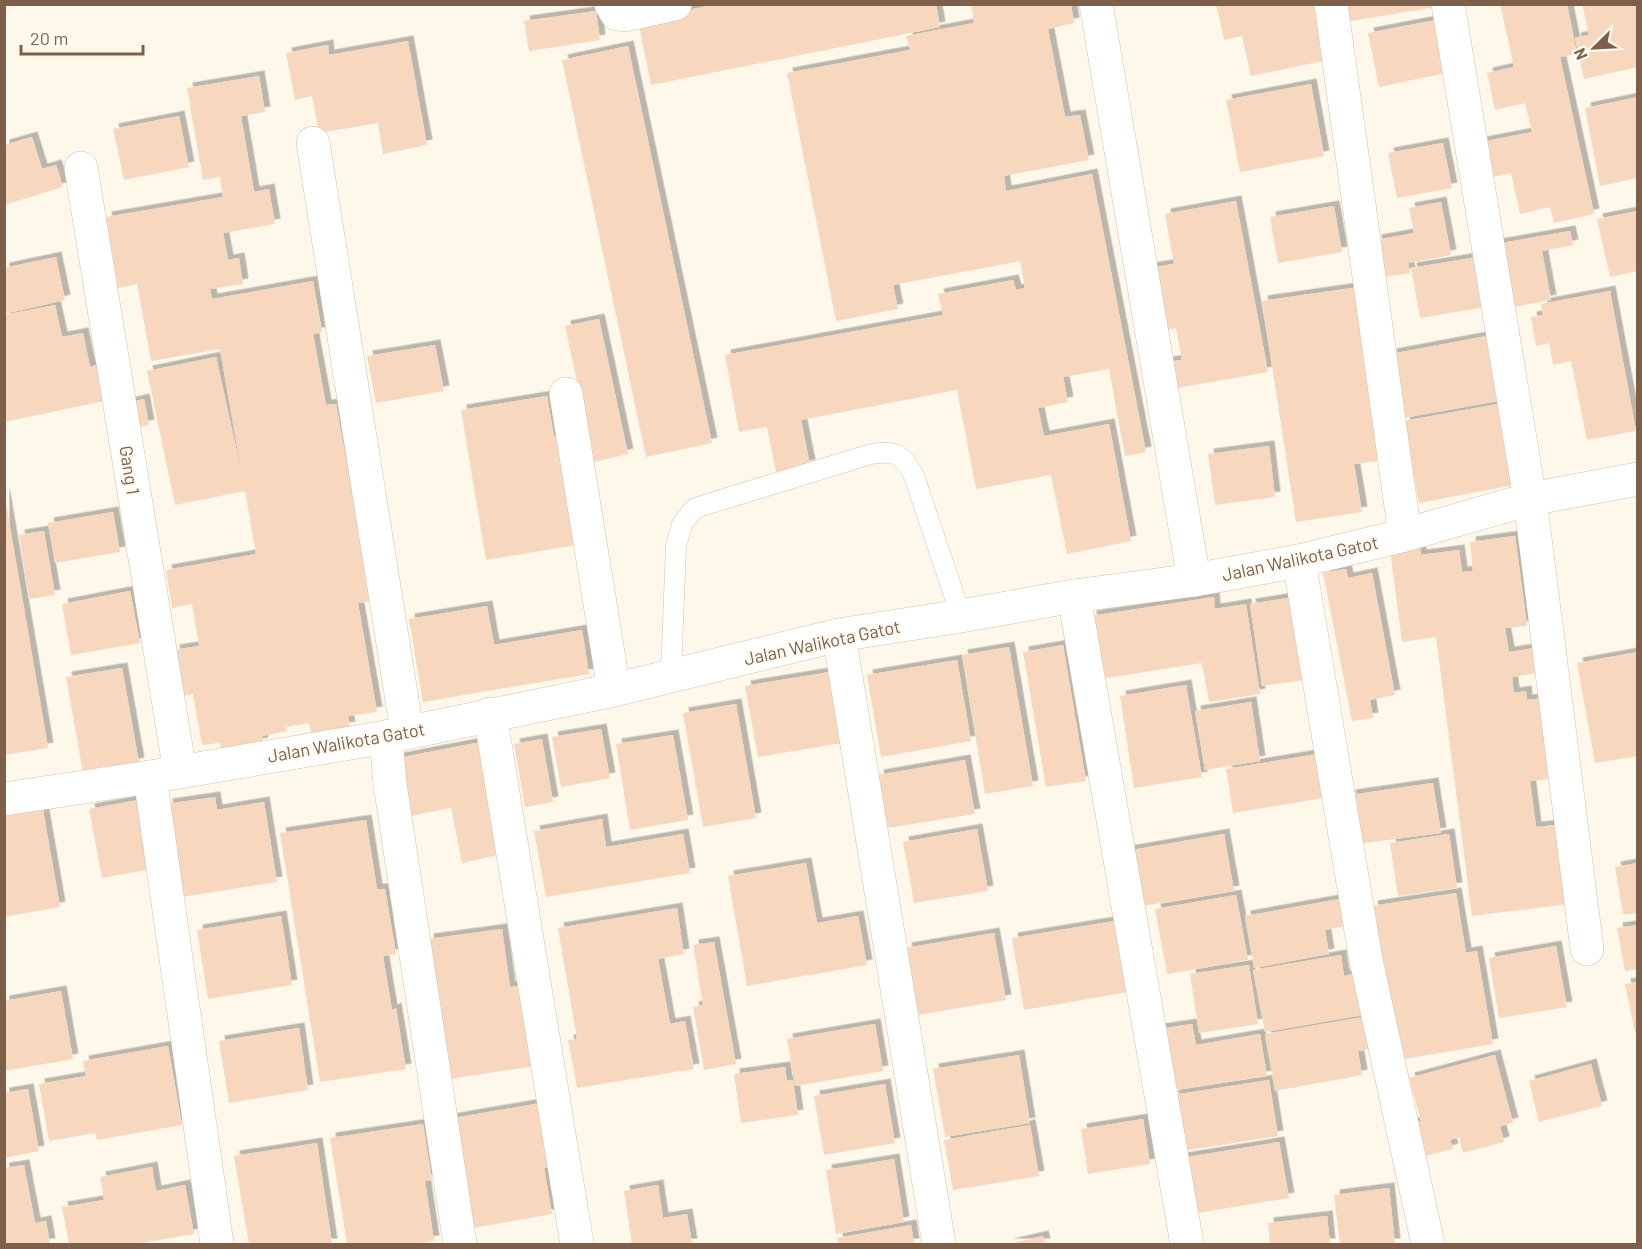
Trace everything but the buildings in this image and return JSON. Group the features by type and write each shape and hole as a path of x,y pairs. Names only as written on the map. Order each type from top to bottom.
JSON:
{"street":[{"path":"610,4 617,14 626,15 675,4"},
{"path":"1095,4 1194,580"},
{"path":"1331,4 1406,535"},
{"path":"1448,4 1530,499 1587,949"},
{"path":"313,143 396,734 390,784 460,1245"},
{"name":"Gang 1","path":"81,168 165,775 217,1245"},
{"path":"567,394 614,690"},
{"name":"Jalan Walikota Gatot","path":"4,799 165,775 396,734 614,690 839,635 1074,596 1194,580 1299,561 1406,535 1530,499 1638,480"},
{"path":"1299,561 1366,960 1428,1245"},
{"path":"1074,596 1187,1245"},
{"path":"839,635 939,1245"},
{"path":"490,714 577,1245"}],"lane":[{"path":"671,675 675,546 682,524 694,508 871,454 889,451 906,461 910,468 961,616"}]}
